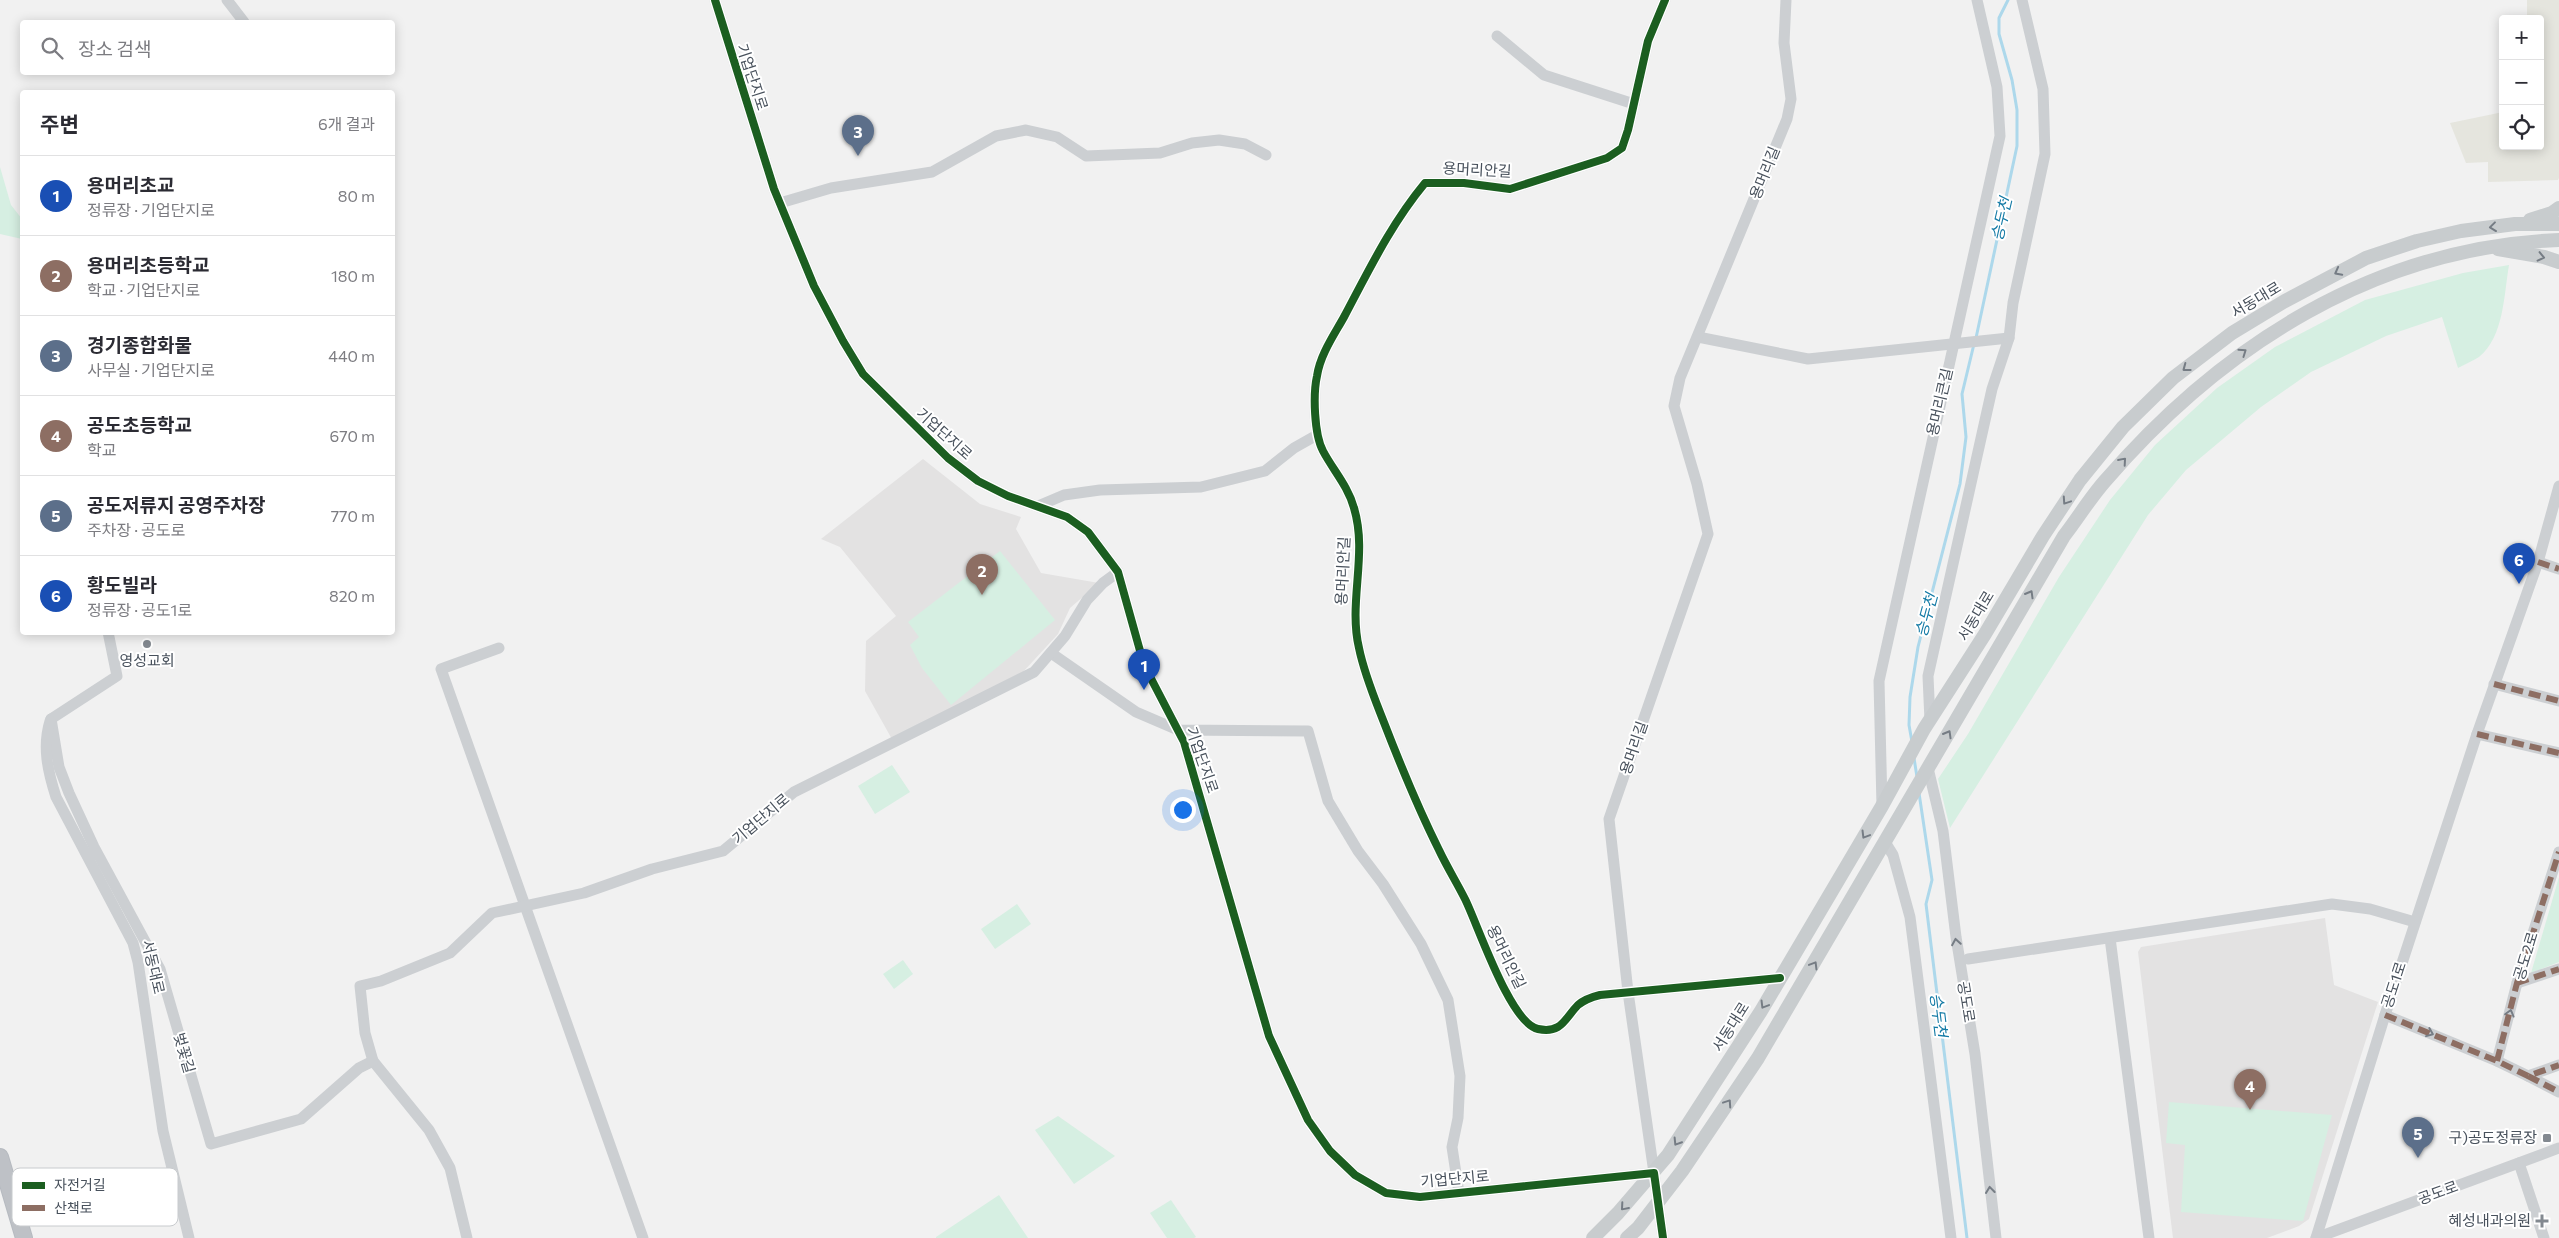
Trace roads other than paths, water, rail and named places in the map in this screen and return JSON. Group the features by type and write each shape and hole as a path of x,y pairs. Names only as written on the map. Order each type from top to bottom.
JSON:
{"highway":[{"path":"0,1157 12,1198"},
{"path":"20,1226 24,1238"}],"main road":[{"path":"2516,224 2552,213 2559,208"},
{"name":"서동대로","path":"1593,1238 1654,1173 1668,1155 1780,978 1890,793 1927,725 1985,634 2043,536 2080,480 2124,427 2172,378 2232,333 2285,301 2366,258 2418,241 2461,230 2516,224 2559,224"},
{"path":"1627,1238 1638,1228 1682,1171 1758,1058 2064,536 2103,483 2170,413 2232,360 2270,334 2332,298 2368,281 2406,267 2519,242 2559,240"},
{"path":"2488,248 2544,257 2559,262"}],"street":[{"path":"227,0 242,20"},
{"name":"기업단지로","path":"715,0 780,203 814,286 863,374 934,445 978,481 1008,496 1067,517 1088,532 1118,572 1144,665 1184,742 1269,1036 1308,1120 1330,1151 1356,1175 1386,1193 1420,1197 1654,1173"},
{"name":"용머리안길","path":"1665,0 1648,41 1622,148 1607,158 1510,189 1464,183 1425,183 1375,256 1326,351 1317,375 1318,435 1321,448 1347,489 1355,508 1360,551 1354,623 1359,650 1374,697 1416,799 1522,1019 1536,1029 1552,1029 1564,1024 1576,1007 1588,998 1628,992 1780,978"},
{"name":"용머리길","path":"1654,1173 1628,992 1610,819 1708,534 1697,484 1674,406 1680,378 1787,119 1790,98 1784,43 1786,0"},
{"name":"용머리큰길","path":"1882,806 1879,681 2000,136 1997,87 1977,0"},
{"path":"1927,725 1928,676 2045,154 2043,89 2022,0"},
{"path":"1497,36 1544,75 1634,104"},
{"path":"780,203 831,188 932,172 996,136 1026,130 1057,136 1086,156 1160,154 1192,143 1219,140 1245,144 1266,155"},
{"path":"1698,337 1808,359 2004,339"},
{"path":"1038,506 1064,495 1100,490 1200,486 1265,471 1294,448 1318,435"},
{"name":"공도1로","path":"2316,1238 2415,922 2494,684 2538,562 2559,486"},
{"path":"2538,562 2559,569"},
{"name":"기업단지로","path":"374,1061 365,1033 360,986 381,981 450,953 492,913 584,893 652,869 723,851 794,792 1034,672 1065,636 1087,600 1103,583 1118,572"},
{"path":"51,719 117,676 109,635"},
{"path":"499,648 441,669 643,1238"},
{"path":"1051,653 1136,712 1178,730"},
{"path":"2494,684 2559,701"},
{"name":"벚꽃길","path":"51,719 59,767 69,792 94,847 160,969 210,1144 301,1118 359,1068 374,1061"},
{"name":"서동대로","path":"51,719 45,737 48,773 56,798 135,950 163,1131 172,1168"},
{"name":"기업단지로","path":"1178,730 1308,731 1328,801 1358,851 1383,884 1421,944 1448,1000 1460,1076 1458,1118 1452,1147 1459,1193"},
{"path":"2477,734 2559,753"},
{"name":"공도로","path":"1926,772 1943,831 1956,937 1975,1054 1996,1238"},
{"path":"1885,842 1893,855 1910,917 1951,1238"},
{"name":"공도2로","path":"2497,1060 2517,983 2559,852"},
{"path":"1968,960 2332,904 2370,909 2415,922"},
{"path":"2110,938 2149,1238"},
{"path":"2517,983 2559,969"},
{"path":"2385,1015 2497,1060 2559,1092"},
{"path":"374,1061 429,1130 450,1168 461,1221 467,1238"},
{"path":"2528,1076 2559,1065"},
{"name":"공도로","path":"2316,1238 2559,1148"},
{"path":"2519,1163 2544,1238"},
{"path":"1654,1173 1663,1238"},
{"name":"서동대로","path":"178,1193 189,1238"}],"waterway":[{"name":"승두천","path":"1976,338 2017,146 2017,110 2012,80 1999,34 1999,18 2008,0"},
{"name":"승두천","path":"1912,742 1909,725 1910,697 1918,647 1960,484 1966,437 1962,394 1974,344"},
{"name":"승두천","path":"1914,758 1917,777"},
{"name":"승두천","path":"1919,793 1932,880 1926,904 1967,1238"}],"place":[{"name":"경기종합화물","path":"858,156"},
{"name":"황도빌라","path":"2519,584"},
{"name":"용머리초등학교","path":"982,595"},
{"name":"영성교회","path":"147,644"},
{"name":"용머리초교","path":"1144,690"},
{"name":"공도초등학교","path":"2250,1110"},
{"name":"구)공도정류장","path":"2547,1138"},
{"name":"공도저류지 공영주차장","path":"2418,1158"},
{"name":"혜성내과의원","path":"2542,1221"}]}
